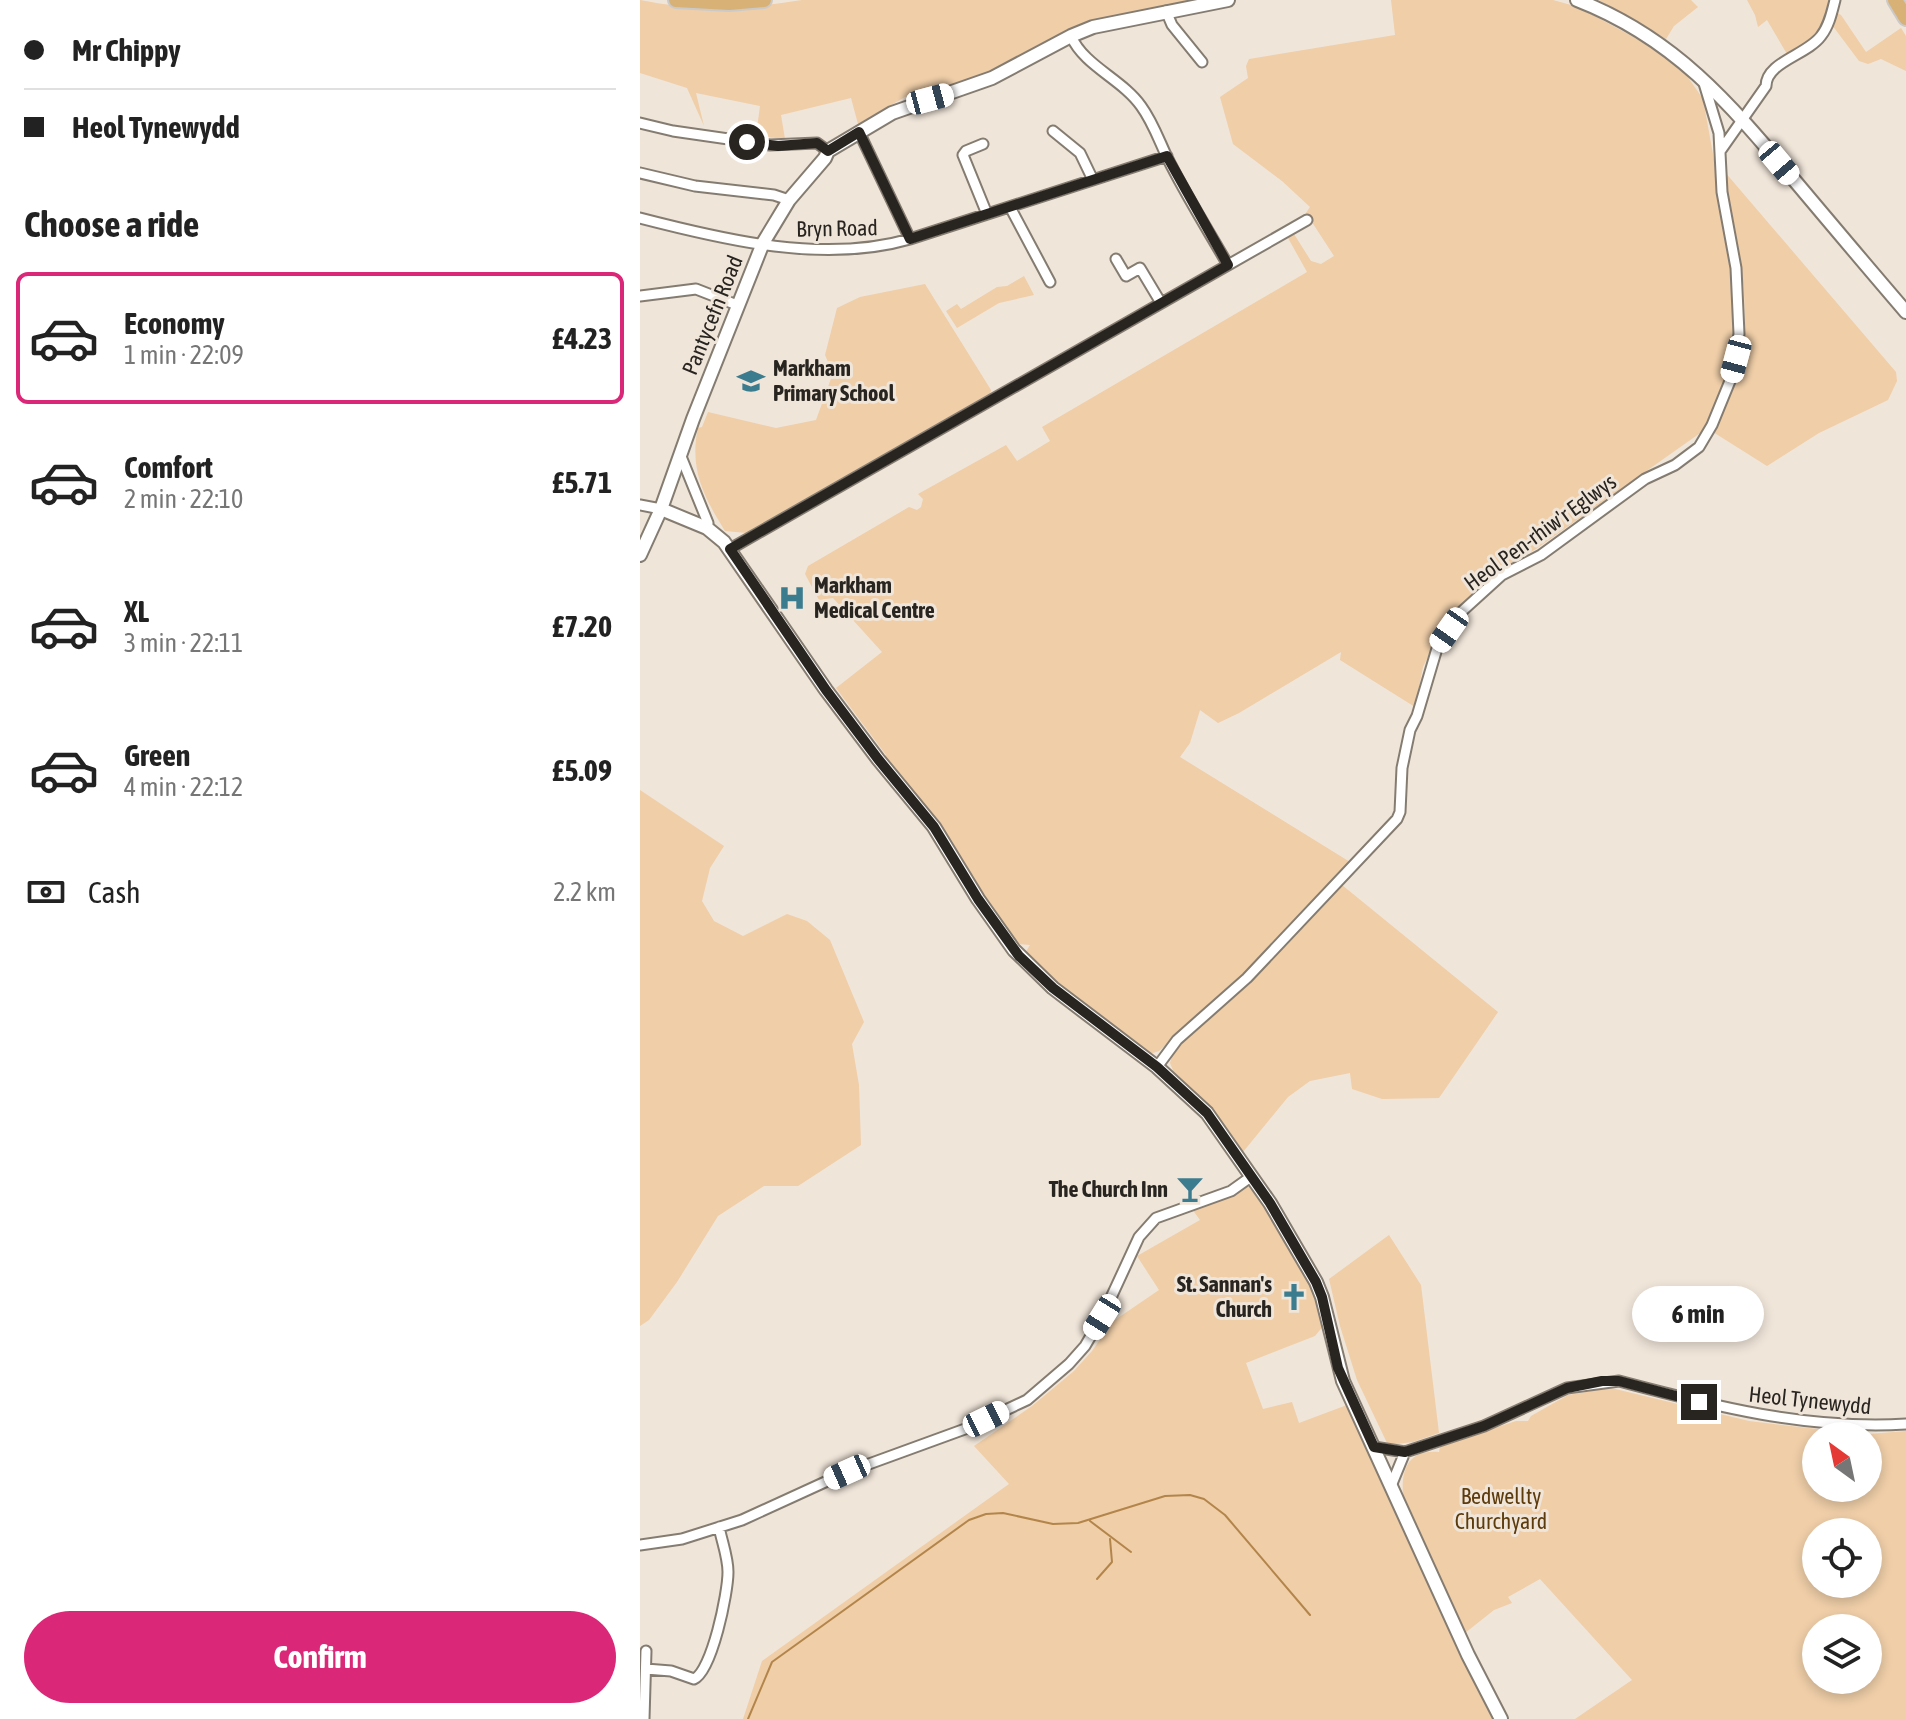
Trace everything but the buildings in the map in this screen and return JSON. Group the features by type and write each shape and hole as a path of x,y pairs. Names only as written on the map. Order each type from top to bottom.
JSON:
{"main road":[{"path":"676,0 729,3 764,0"},
{"path":"1895,0 1906,18"}],"street":[{"path":"640,123 770,145 817,143 828,151 911,105 992,78 1093,27 1228,0"},
{"path":"1577,0 1646,35 1703,78 1742,119 1906,312"},
{"path":"1721,150 1766,86 1771,71 1812,46 1822,36 1835,0"},
{"path":"1166,11 1172,25 1202,62"},
{"path":"1071,36 1079,51 1125,87 1140,105 1228,265"},
{"name":"Heol Pen-rhiw'r Eglwys","path":"1157,1067 1177,1040 1247,978 1397,819 1410,730 1438,645 1459,614 1502,575 1541,555 1645,479 1675,465 1699,447 1712,425 1730,381 1739,334 1736,268 1722,192 1721,150 1714,116 1702,85 1703,78"},
{"path":"1053,131 1080,153 1093,180"},
{"path":"859,132 910,239"},
{"path":"983,144 963,155 987,214"},
{"name":"Pantycefn Road","path":"640,555 661,509 763,243 789,200 828,151"},
{"name":"Bryn Road","path":"640,218 718,237 821,250 851,250 910,239 1167,156"},
{"path":"640,173 695,186 774,195 789,200"},
{"path":"1010,207 1050,282"},
{"path":"730,549 1307,220"},
{"path":"1116,259 1126,276 1140,268 1161,303"},
{"path":"640,296 696,289 737,305"},
{"path":"680,454 708,523 707,528"},
{"path":"640,505 661,509 707,528 730,549 826,690 934,827 978,899 1019,956 1053,988 1157,1067 1207,1113 1252,1176 1316,1282 1338,1368 1468,1655 1501,1719"},
{"path":"640,1545 682,1539 757,1513 847,1472 965,1429 1027,1400 1085,1346 1134,1249 1156,1218 1231,1191 1252,1176"},
{"name":"Heol Tynewydd","path":"1405,1452 1484,1426 1567,1388 1619,1381 1729,1410 1787,1419 1844,1425 1906,1424"},
{"path":"1374,1447 1405,1452 1391,1486"},
{"path":"646,1669 671,1671 694,1679 703,1672 728,1577 719,1527"},
{"path":"644,1719 646,1651"}],"green space":[{"path":"640,0 721,8 802,0 1195,0 1090,21 984,74 950,87 931,87 912,93 858,124 851,98 781,115 785,139 756,136 760,106 696,93 704,126 687,88 640,73"},
{"path":"1391,0 1553,0 1578,7 1665,54 1685,73 1703,99 1730,248 1736,333 1725,380 1703,431 1536,549 1493,574 1460,606 1439,634 1423,667 1415,707 1340,660 1341,652 1218,723 1200,710 1190,743 1180,757 1350,862 1298,921 1244,975 1159,1051 1150,1054 1119,1033 1034,963 1025,953 1030,945 1018,944 988,903 936,818 885,757 836,688 882,652 833,598 819,600 805,574 808,566 909,507 917,510 923,499 918,494 1006,445 1017,461 1050,441 1042,427 1307,272 1288,238 1294,234 1311,261 1321,264 1334,256 1306,213 1310,207 1233,144 1220,97 1248,78 1246,66 1249,59 1395,35"},
{"path":"1599,0 1691,0 1698,7 1674,26 1666,39"},
{"path":"1747,0 1833,0 1811,42 1797,52 1787,54 1767,20 1758,27"},
{"path":"1835,12 1841,15 1866,52 1901,28 1906,36 1906,71 1881,59 1868,64 1859,61 1832,25"},
{"path":"1724,171 1896,372 1897,381 1888,400 1819,433 1767,466 1713,432 1740,357 1745,311 1742,271"},
{"path":"1024,276 1034,295 999,303 957,328 946,311 957,304 961,309 997,287 1007,286"},
{"path":"925,284 991,390 990,394 747,533 725,531 700,482 695,457 698,428 702,427 708,412 776,428 816,420 833,373 825,355 837,308 860,297"},
{"path":"640,790 724,846 710,868 702,901 714,921 743,936 787,914 807,921 830,940 864,1022 852,1044 859,1085 861,1145 798,1186 764,1186 718,1216 677,1282 649,1320 640,1326"},
{"path":"1342,885 1498,1012 1439,1098 1382,1099 1352,1089 1350,1073 1310,1081 1288,1097 1243,1152 1224,1124 1175,1075 1170,1063 1174,1050 1252,980"},
{"path":"1245,1186 1257,1188 1316,1292 1324,1325 1315,1336 1246,1363 1263,1409 1292,1402 1299,1423 1347,1405 1493,1719 743,1719 762,1661 1009,1484 974,1446 1032,1406 1074,1371 1112,1322 1159,1290 1137,1256 1200,1220 1192,1209"},
{"name":"Bedwellty Churchyard","path":"1389,1235 1421,1285 1439,1433 1413,1442 1388,1445 1357,1380 1329,1279"},
{"path":"1611,1388 1749,1421 1802,1427 1802,1502 1882,1502 1882,1433 1906,1431 1906,1719 1575,1719 1632,1680 1540,1579 1508,1597 1512,1603 1494,1610 1465,1633 1403,1494 1406,1468 1421,1453 1439,1452 1440,1447 1448,1443 1516,1421 1528,1421 1531,1416 1568,1395"}],"waterway":[{"path":"748,1719 772,1662 969,1520 986,1514 1003,1513 1053,1524 1078,1523 1165,1496 1190,1495 1204,1499 1225,1515 1310,1615"},
{"path":"1090,1521 1131,1552"},
{"path":"1097,1579 1112,1562 1110,1539"}],"place":[{"name":"Markham Primary School","path":"751,381"},
{"name":"Markham Medical Centre","path":"792,598"},
{"name":"The Church Inn","path":"1190,1189"},
{"name":"St. Sannan's Church","path":"1294,1297"}],"route":[{"path":"747,142 778,146 817,143 828,151 859,132 910,239 1167,156 1228,265 730,549 826,690 934,827 978,899 1019,956 1053,988 1157,1067 1207,1113 1270,1203 1316,1282 1338,1368 1374,1447 1405,1452 1484,1426 1567,1388 1602,1381 1619,1381 1699,1402"}]}
